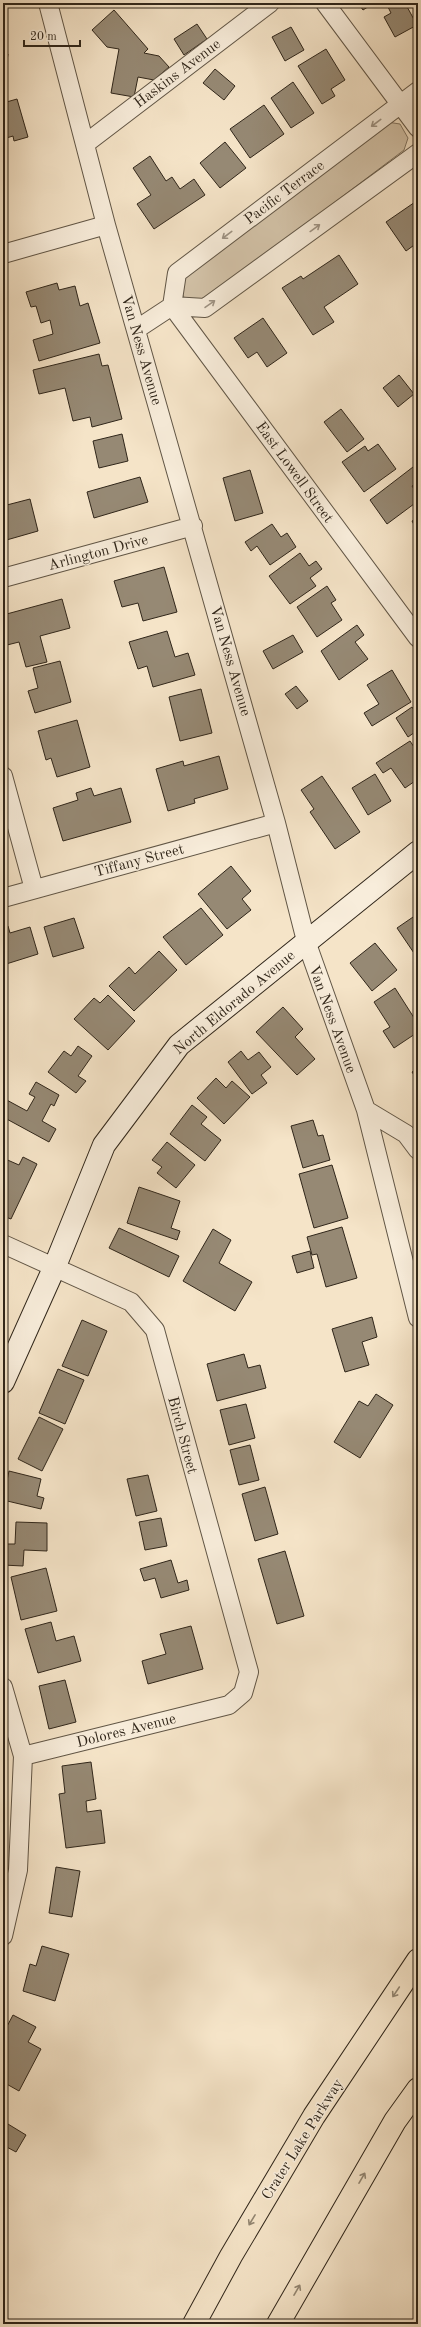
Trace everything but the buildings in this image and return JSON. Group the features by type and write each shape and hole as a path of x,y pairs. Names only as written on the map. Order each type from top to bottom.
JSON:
{"main road":[{"name":"Crater Lake Parkway","path":"194,2324 231,2256 314,2116 418,1960"},
{"path":"278,2324 395,2121 418,2089"}],"street":[{"name":"Van Ness Avenue","path":"48,3 106,225 137,329 276,823 306,941 366,1110 418,1318"},
{"name":"Haskins Avenue","path":"85,144 270,3"},
{"path":"325,3 418,128"},
{"name":"Pacific Terrace","path":"172,306 177,272 418,91"},
{"path":"137,329 172,306 205,308 418,153"},
{"path":"3,254 106,225"},
{"name":"East Lowell Street","path":"172,306 418,638"},
{"name":"Arlington Drive","path":"3,578 193,526"},
{"path":"3,776 34,889"},
{"name":"Tiffany Street","path":"3,898 276,823"},
{"name":"North Eldorado Avenue","path":"3,1382 55,1266 104,1145 179,1045 418,852"},
{"path":"366,1110 406,1134 418,1150"},
{"name":"Birch Street","path":"3,1244 55,1266 131,1302 155,1330 249,1672 243,1692 229,1705"},
{"path":"3,1687 23,1756 18,1870 3,1936"},
{"name":"Dolores Avenue","path":"23,1756 229,1705"}],"shaded area":[{"path":"387,122 400,124 408,138 404,150 200,304 188,303 180,291 181,278"}],"waterway":[{"path":"416,2324 418,2319"}]}
